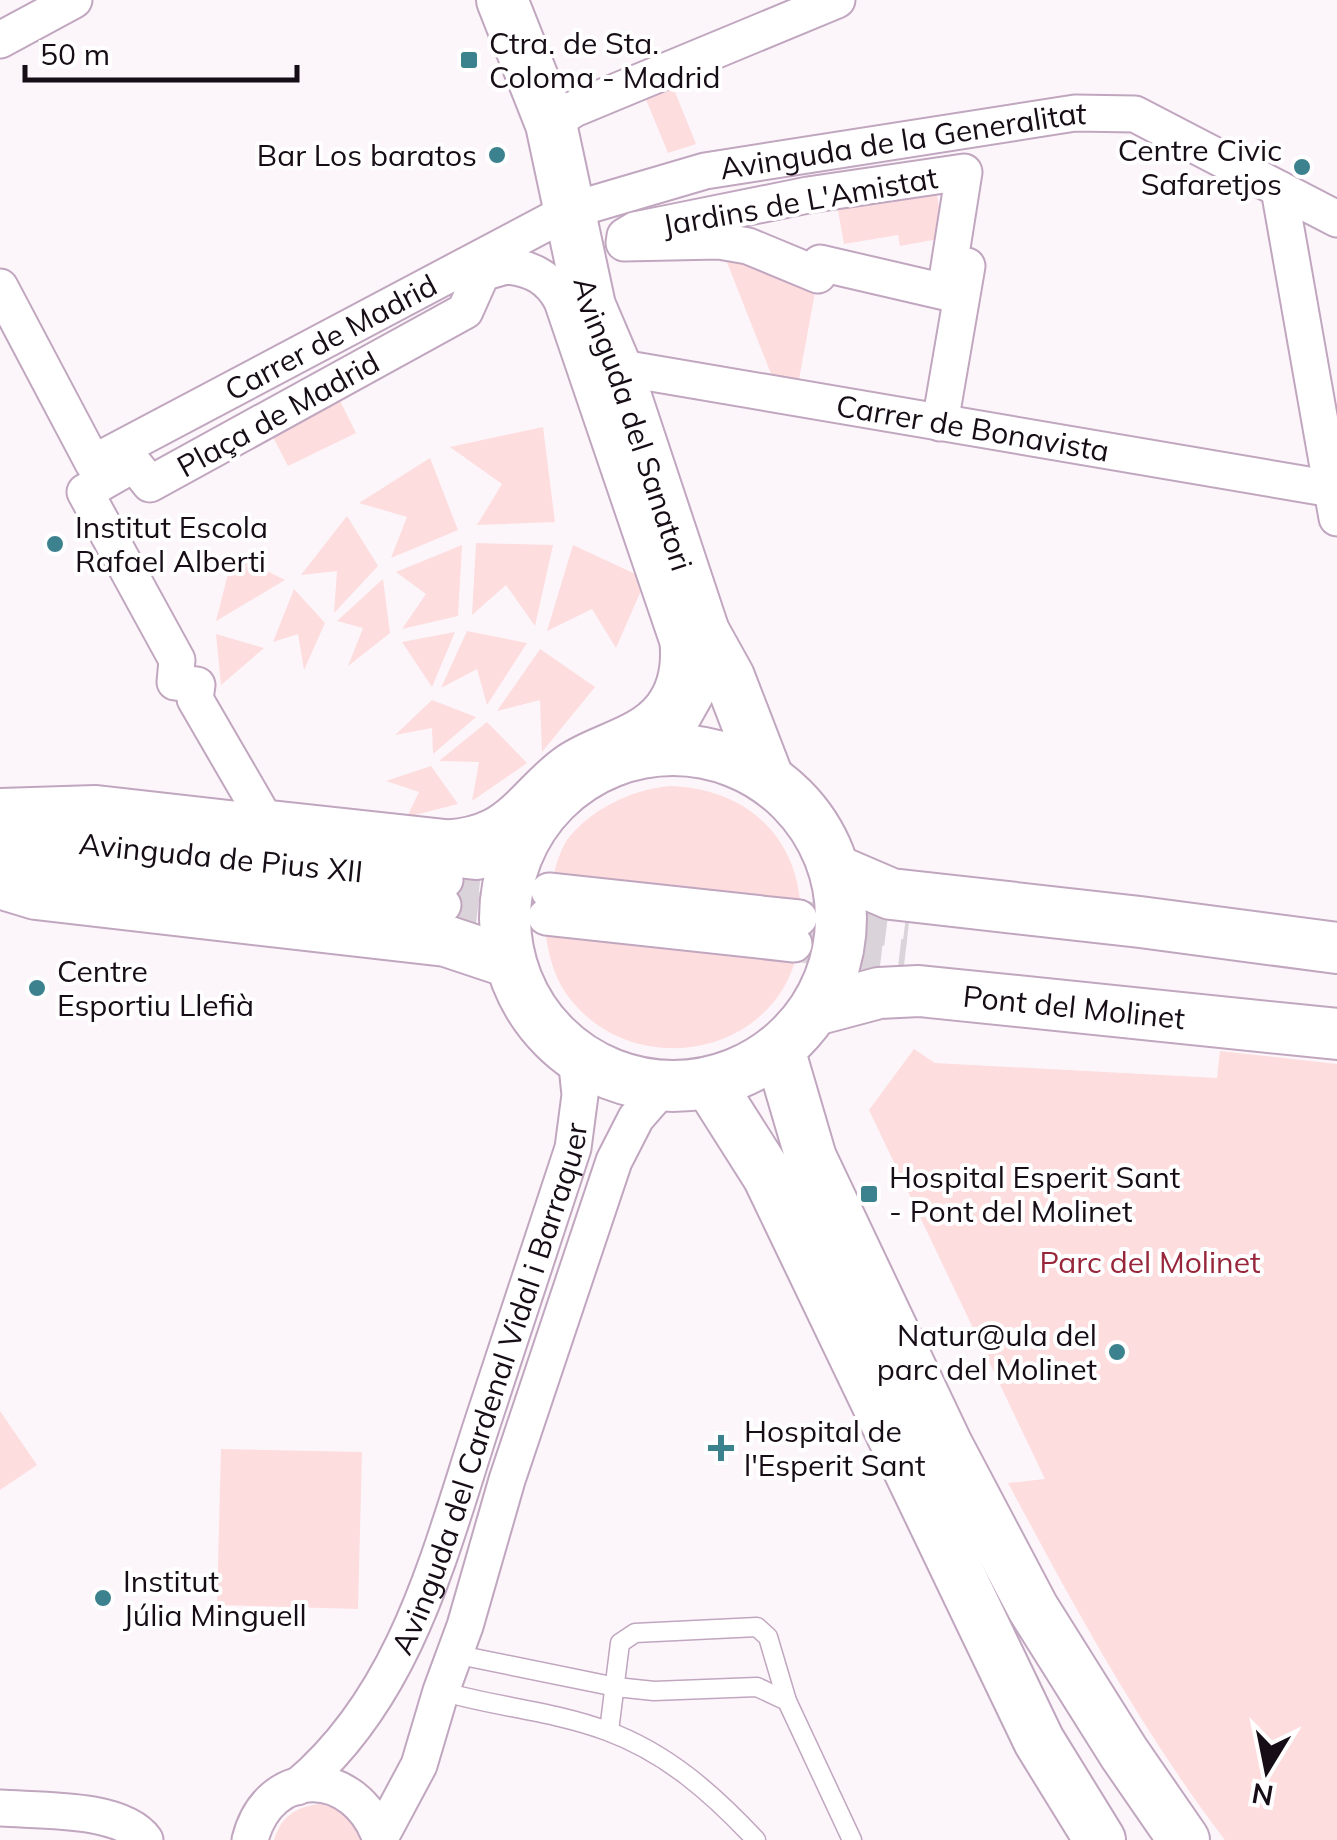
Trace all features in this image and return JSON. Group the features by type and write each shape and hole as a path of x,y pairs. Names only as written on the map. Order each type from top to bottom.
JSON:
{"street":[{"path":"0,40 74,0"},
{"name":"Avinguda del Sanatori","path":"502,0 551,124 590,306 616,368 704,632 729,677 768,778"},
{"path":"551,124 574,108 837,0"},
{"name":"Avinguda de la Generalitat","path":"569,212 705,171 1075,112 1135,114 1337,219"},
{"path":"940,423 988,147"},
{"name":"Jardins de L'Amistat","path":"964,172 945,292 820,262 818,275 748,246 720,241 624,243 624,236 635,230 808,195 964,172"},
{"path":"1280,188 1334,503"},
{"name":"Carrer de Madrid","path":"0,287 93,464 569,212"},
{"path":"1289,248 1337,237"},
{"name":"Plaça de Madrid","path":"506,266 535,272 560,296 610,442 678,642 678,668 672,690 646,723 560,767 503,820 480,832 454,838 264,818 196,698 197,685 175,682 177,660 85,492 134,464 150,484 465,310 482,273 506,266"},
{"name":"Carrer de Bonavista","path":"616,368 940,423 1334,503"},
{"name":"Avinguda del Sanatori","path":"656,750 697,677 704,632"},
{"path":"656,750 695,750 733,760 768,778 810,818 835,870 842,918 836,966 815,1010 779,1049 746,1070 687,1084 618,1078 576,1056 534,1015 510,962 503,921 508,879 522,840 556,795 602,764 656,750"},
{"path":"0,814 96,811 476,854 522,840"},
{"name":"Avinguda de Pius XII","path":"0,836 444,893 0,862"},
{"path":"835,870 891,894 1337,948"},
{"path":"0,883 36,894 446,942 510,962"},
{"path":"548,904 796,931"},
{"name":"Pont del Molinet","path":"1337,977 1060,944 906,944 1337,1007"},
{"name":"Pont del Molinet","path":"815,1010 880,992 919,991 1337,1034"},
{"path":"779,1049 810,1158 947,1446 1033,1608 1124,1754 1184,1840"},
{"name":"Avinguda del Cardenal Vidal i Barraquer","path":"242,1835 278,1794 296,1786 329,1760 368,1710 410,1634 567,1166 580,1095 576,1056"},
{"path":"687,1084 768,1176 1039,1741 1100,1840"},
{"name":"Avinguda del Cardenal Vidal i Barraquer","path":"381,1839 419,1765 507,1480 614,1161 636,1118 687,1084"},
{"name":"Avinguda del Cardenal Vidal i Barraquer","path":"368,1710 392,1696 411,1691 441,1691"},
{"path":"296,1786 324,1784 350,1794 370,1813 381,1839"},
{"path":"0,1808 105,1817 128,1825 145,1840"}],"lane":[{"path":"608,1731 620,1643 635,1634 757,1627 768,1637 787,1701 852,1840"},
{"path":"454,1654 616,1687 654,1691 756,1687 787,1701"},
{"path":"441,1691 608,1731 676,1765 724,1805 756,1840"}],"green space":[{"path":"673,87 696,144 668,153 645,97"},
{"path":"936,188 944,238 900,246 898,235 844,244 837,205"},
{"path":"719,242 818,276 798,385 773,379"},
{"path":"340,401 356,433 288,466 272,435"},
{"path":"543,427 555,522 477,525 502,484 450,447"},
{"path":"430,458 458,530 391,558 407,517 359,503"},
{"path":"347,516 378,566 334,613 337,571 301,575"},
{"path":"476,543 553,545 535,626 506,585 472,615"},
{"path":"462,545 458,616 402,629 426,594 396,572"},
{"path":"573,545 646,579 616,648 592,609 547,631"},
{"path":"233,554 285,580 216,621"},
{"path":"383,579 390,633 348,666 363,628 337,621"},
{"path":"294,589 325,623 304,670 298,634 273,642"},
{"path":"467,631 527,643 487,705 477,669 441,688"},
{"path":"455,632 432,687 402,642"},
{"path":"216,634 264,648 221,685"},
{"path":"540,649 595,687 542,752 540,700 497,711"},
{"path":"432,700 476,717 433,754 432,728 395,735"},
{"path":"487,722 527,763 472,801 479,762 439,761"},
{"path":"431,766 458,804 407,817 419,792 386,781"},
{"path":"669,786 721,796 762,821 778,838 790,860 801,912 551,884 564,845 588,819 626,797"},
{"path":"545,928 797,954 783,989 761,1016 732,1035 699,1046 665,1048 630,1041 598,1025 571,1000 553,966"},
{"name":"Parc del Molinet","path":"914,1049 935,1063 1217,1078 1220,1051 1337,1064 1337,1840 1225,1840 1136,1711 1008,1483 1045,1479 869,1110"},
{"path":"0,1411 37,1465 0,1490"},
{"path":"221,1449 362,1452 358,1609 217,1605"},
{"path":"319,1804 346,1815 362,1840 274,1840 290,1814"}],"tunnel":[{"path":"445,880 549,891"},
{"path":"443,905 546,917"},
{"path":"799,918 908,931"},
{"path":"794,944 905,957"}],"place":[{"name":"Ctra. de Sta. Coloma - Madrid","path":"469,60"},
{"name":"Bar Los baratos","path":"497,155"},
{"name":"Centre Civic Safaretjos","path":"1302,167"},
{"name":"Institut Escola Rafael Alberti","path":"55,544"},
{"name":"Centre Esportiu Llefià","path":"37,988"},
{"name":"Hospital Esperit Sant - Pont del Molinet","path":"869,1194"},
{"name":"Natur@ula del parc del Molinet","path":"1117,1352"},
{"name":"Hospital de l'Esperit Sant","path":"721,1448"},
{"name":"Institut Júlia Minguell","path":"103,1598"}]}
